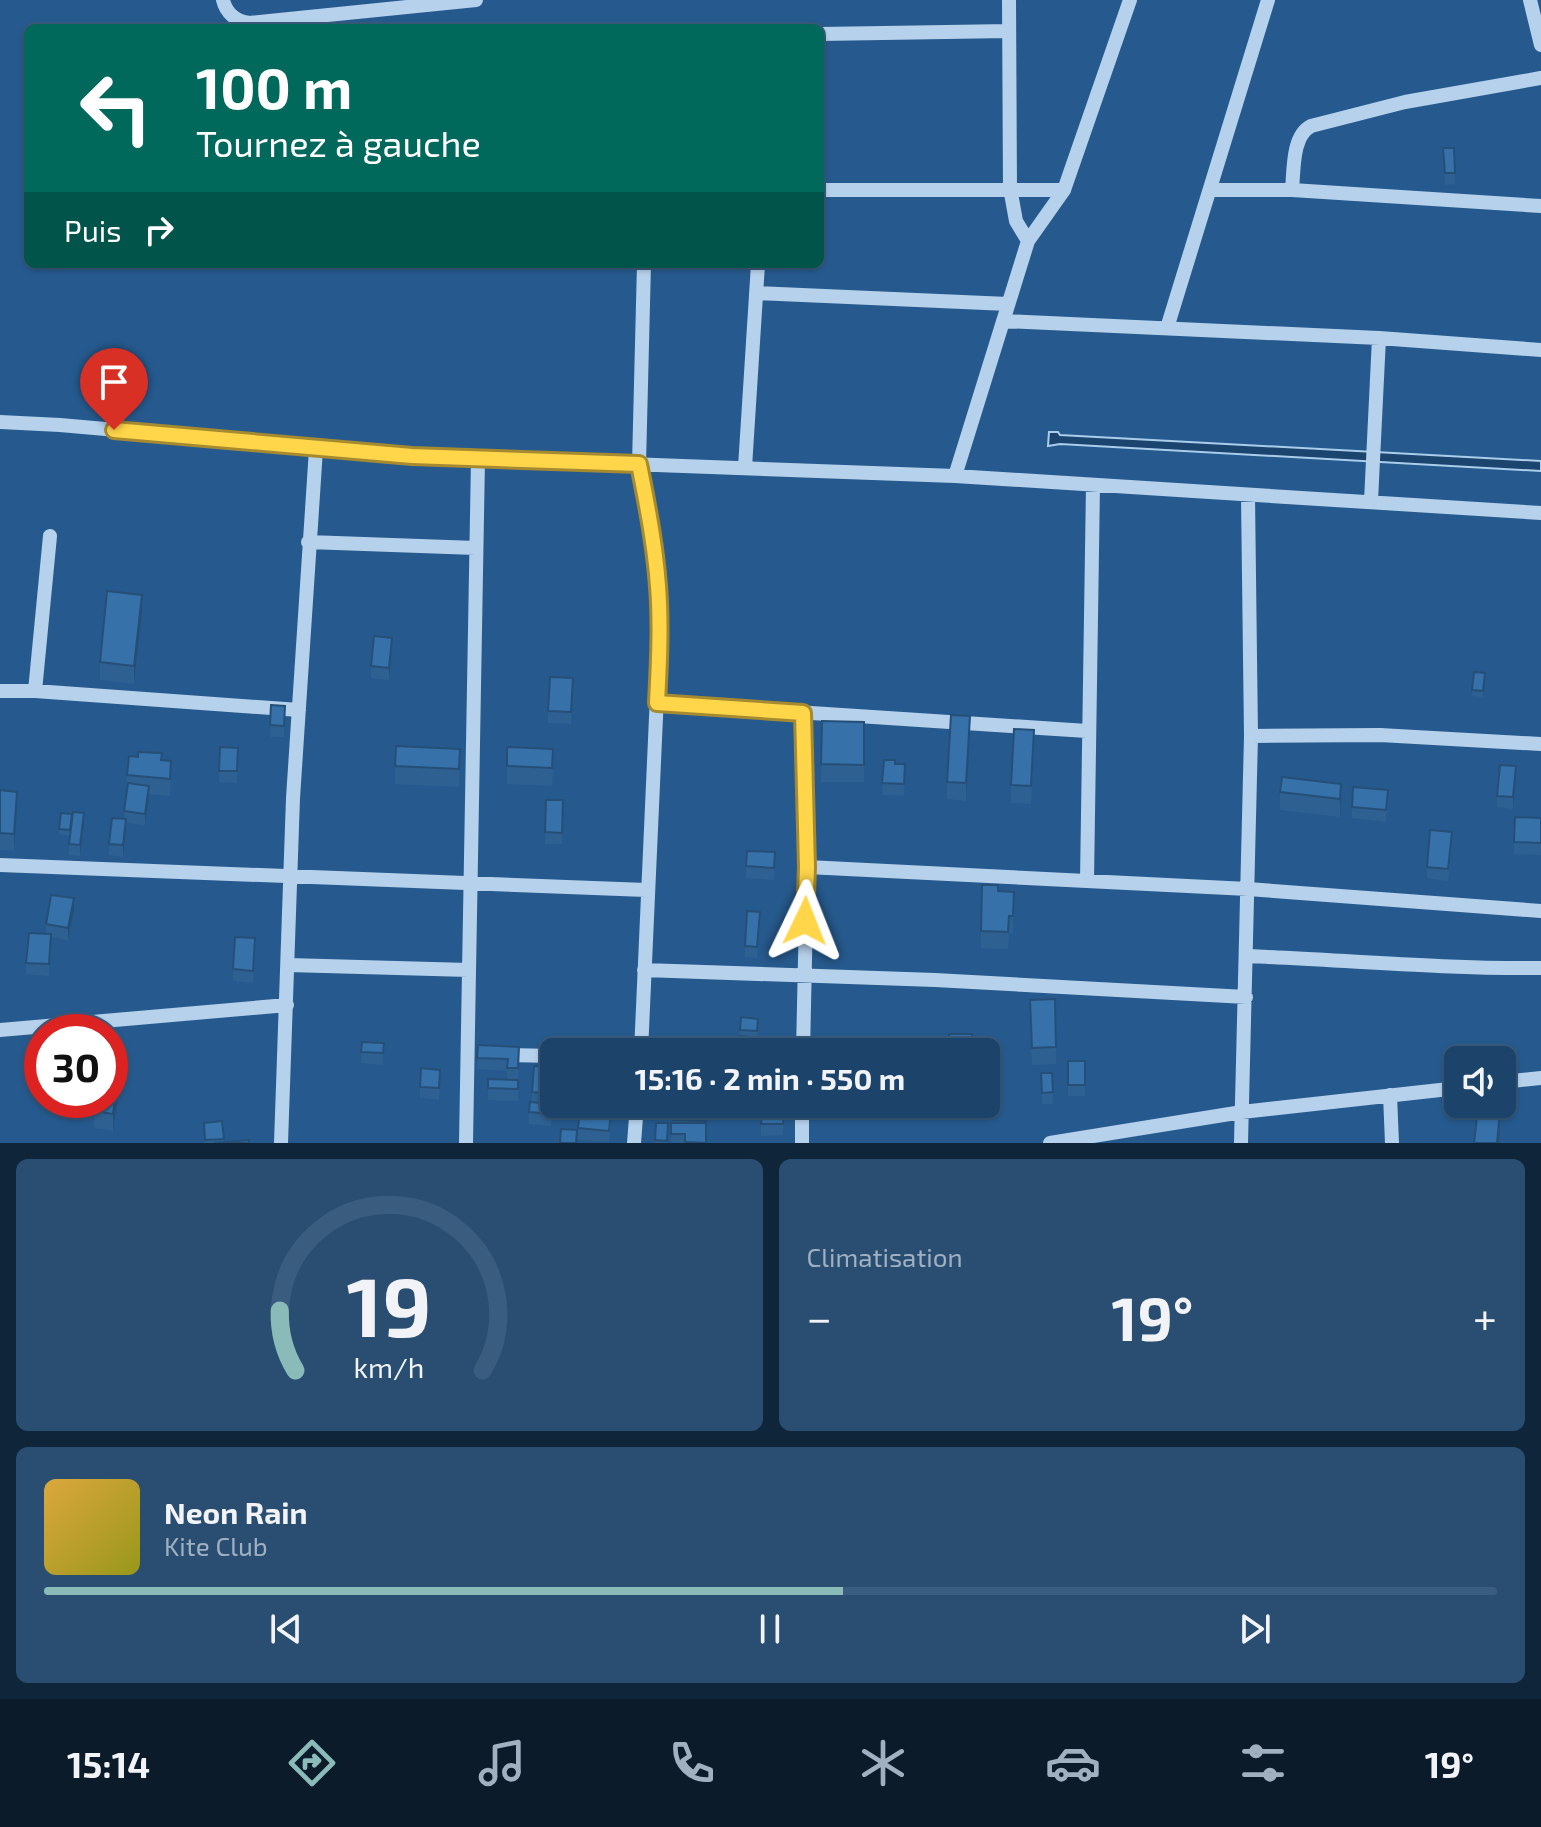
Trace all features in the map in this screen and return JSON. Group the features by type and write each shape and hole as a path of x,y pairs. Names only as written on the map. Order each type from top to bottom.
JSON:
{"street":[{"path":"223,0 224,7 238,21 249,23 330,7 476,0"},
{"path":"1009,0 1010,188 1016,221 1028,241"},
{"path":"955,476 1028,241 1064,190 1130,0"},
{"path":"1167,328 1268,0"},
{"path":"1530,0 1541,45"},
{"path":"824,34 1009,31"},
{"path":"1292,190 1298,139 1303,130 1311,126 1405,102 1541,78"},
{"path":"824,190 1064,190"},
{"path":"1210,190 1292,190 1541,206"},
{"path":"642,1038 660,628 654,546 639,464 644,268"},
{"path":"745,467 758,268"},
{"path":"756,293 1008,304"},
{"path":"1003,321 1379,338 1541,350"},
{"path":"1371,501 1379,338"},
{"path":"0,422 316,449 478,459 955,476 1541,513"},
{"path":"281,1143 299,710 316,449"},
{"path":"466,1143 478,459"},
{"path":"1087,881 1093,485"},
{"path":"1241,1143 1251,736 1248,496"},
{"path":"35,691 50,536"},
{"path":"308,542 476,548"},
{"path":"0,691 299,710"},
{"path":"657,703 1087,731"},
{"path":"803,713 807,867 803,1038"},
{"path":"1251,736 1380,735 1541,744"},
{"path":"0,865 646,890"},
{"path":"807,867 1248,889 1541,911"},
{"path":"1247,956 1380,961 1477,969 1541,968"},
{"path":"288,965 469,970"},
{"path":"644,970 935,980 1246,997"},
{"path":"0,1030 287,1005"},
{"path":"467,1054 540,1056"},
{"path":"1516,1081 1541,1078"},
{"path":"1050,1143 1085,1140 1242,1112 1444,1089"},
{"path":"1390,1095 1392,1143"},
{"path":"634,1143 636,1118"},
{"path":"802,1118 802,1143"}],"water":[{"path":"1049,432 1541,461 1541,471 1060,444 1048,446"}],"building":[{"path":"1443,148 1454,148 1455,173 1445,173"},
{"path":"107,591 142,595 134,666 100,662"},
{"path":"374,636 392,638 389,668 371,666"},
{"path":"1474,672 1485,673 1483,691 1472,690"},
{"path":"550,677 573,678 571,712 548,711"},
{"path":"271,705 285,706 284,726 270,725"},
{"path":"951,715 970,716 966,783 947,782"},
{"path":"822,721 864,722 864,765 821,764"},
{"path":"1014,729 1034,730 1031,786 1011,785"},
{"path":"396,746 460,749 459,769 395,766"},
{"path":"220,747 238,748 237,771 219,771"},
{"path":"507,747 553,749 552,768 507,766"},
{"path":"138,752 162,753 161,760 171,761 170,779 127,775 129,756 138,757"},
{"path":"884,760 905,764 904,784 882,783"},
{"path":"1500,765 1516,766 1513,797 1497,796"},
{"path":"1282,777 1341,784 1340,799 1280,792"},
{"path":"128,783 149,786 145,814 124,811"},
{"path":"1353,787 1388,790 1386,810 1352,807"},
{"path":"0,790 17,792 14,834 0,833"},
{"path":"546,800 563,800 562,833 545,832"},
{"path":"73,812 84,813 80,845 69,844"},
{"path":"61,813 72,814 70,830 59,829"},
{"path":"1515,817 1541,818 1541,843 1514,842"},
{"path":"112,818 126,819 123,845 109,844"},
{"path":"1430,830 1452,832 1448,869 1427,867"},
{"path":"747,851 775,852 774,868 746,866"},
{"path":"982,885 998,885 998,891 1014,892 1013,916 1009,916 1008,932 981,931"},
{"path":"51,895 74,898 68,928 46,924"},
{"path":"747,911 760,912 757,947 745,946"},
{"path":"29,933 51,934 49,964 26,963"},
{"path":"235,937 255,938 253,971 233,969"},
{"path":"1055,999 1056,1047 1032,1048 1030,1000"},
{"path":"741,1017 758,1019 757,1031 740,1030"},
{"path":"949,1034 972,1034 972,1038 949,1038"},
{"path":"362,1042 384,1043 383,1053 361,1052"},
{"path":"478,1045 519,1047 518,1068 507,1068 508,1059 477,1058"},
{"path":"1068,1061 1085,1061 1085,1085 1068,1085"},
{"path":"534,1066 540,1066 540,1093 532,1092"},
{"path":"421,1068 440,1070 439,1088 420,1087"},
{"path":"1041,1073 1052,1073 1053,1092 1042,1093"},
{"path":"488,1079 518,1080 518,1089 488,1088"},
{"path":"530,1102 540,1103 540,1113 529,1112"},
{"path":"579,1118 610,1118 609,1131 578,1128"},
{"path":"673,1118 706,1118 706,1121"},
{"path":"762,1118 783,1118 783,1124 761,1124"},
{"path":"1477,1118 1499,1118 1497,1143 1474,1143"},
{"path":"222,1121 224,1139 205,1140 204,1123"},
{"path":"656,1123 668,1123 667,1141 655,1140"},
{"path":"671,1123 706,1123 706,1143 685,1142 685,1134 671,1134"},
{"path":"561,1129 577,1130 576,1143 560,1143"},
{"path":"249,1140 249,1143 214,1143"}],"route":[{"path":"114,430 412,456 639,464 654,546 658,588 657,703 803,713 807,867 805,921"}]}
